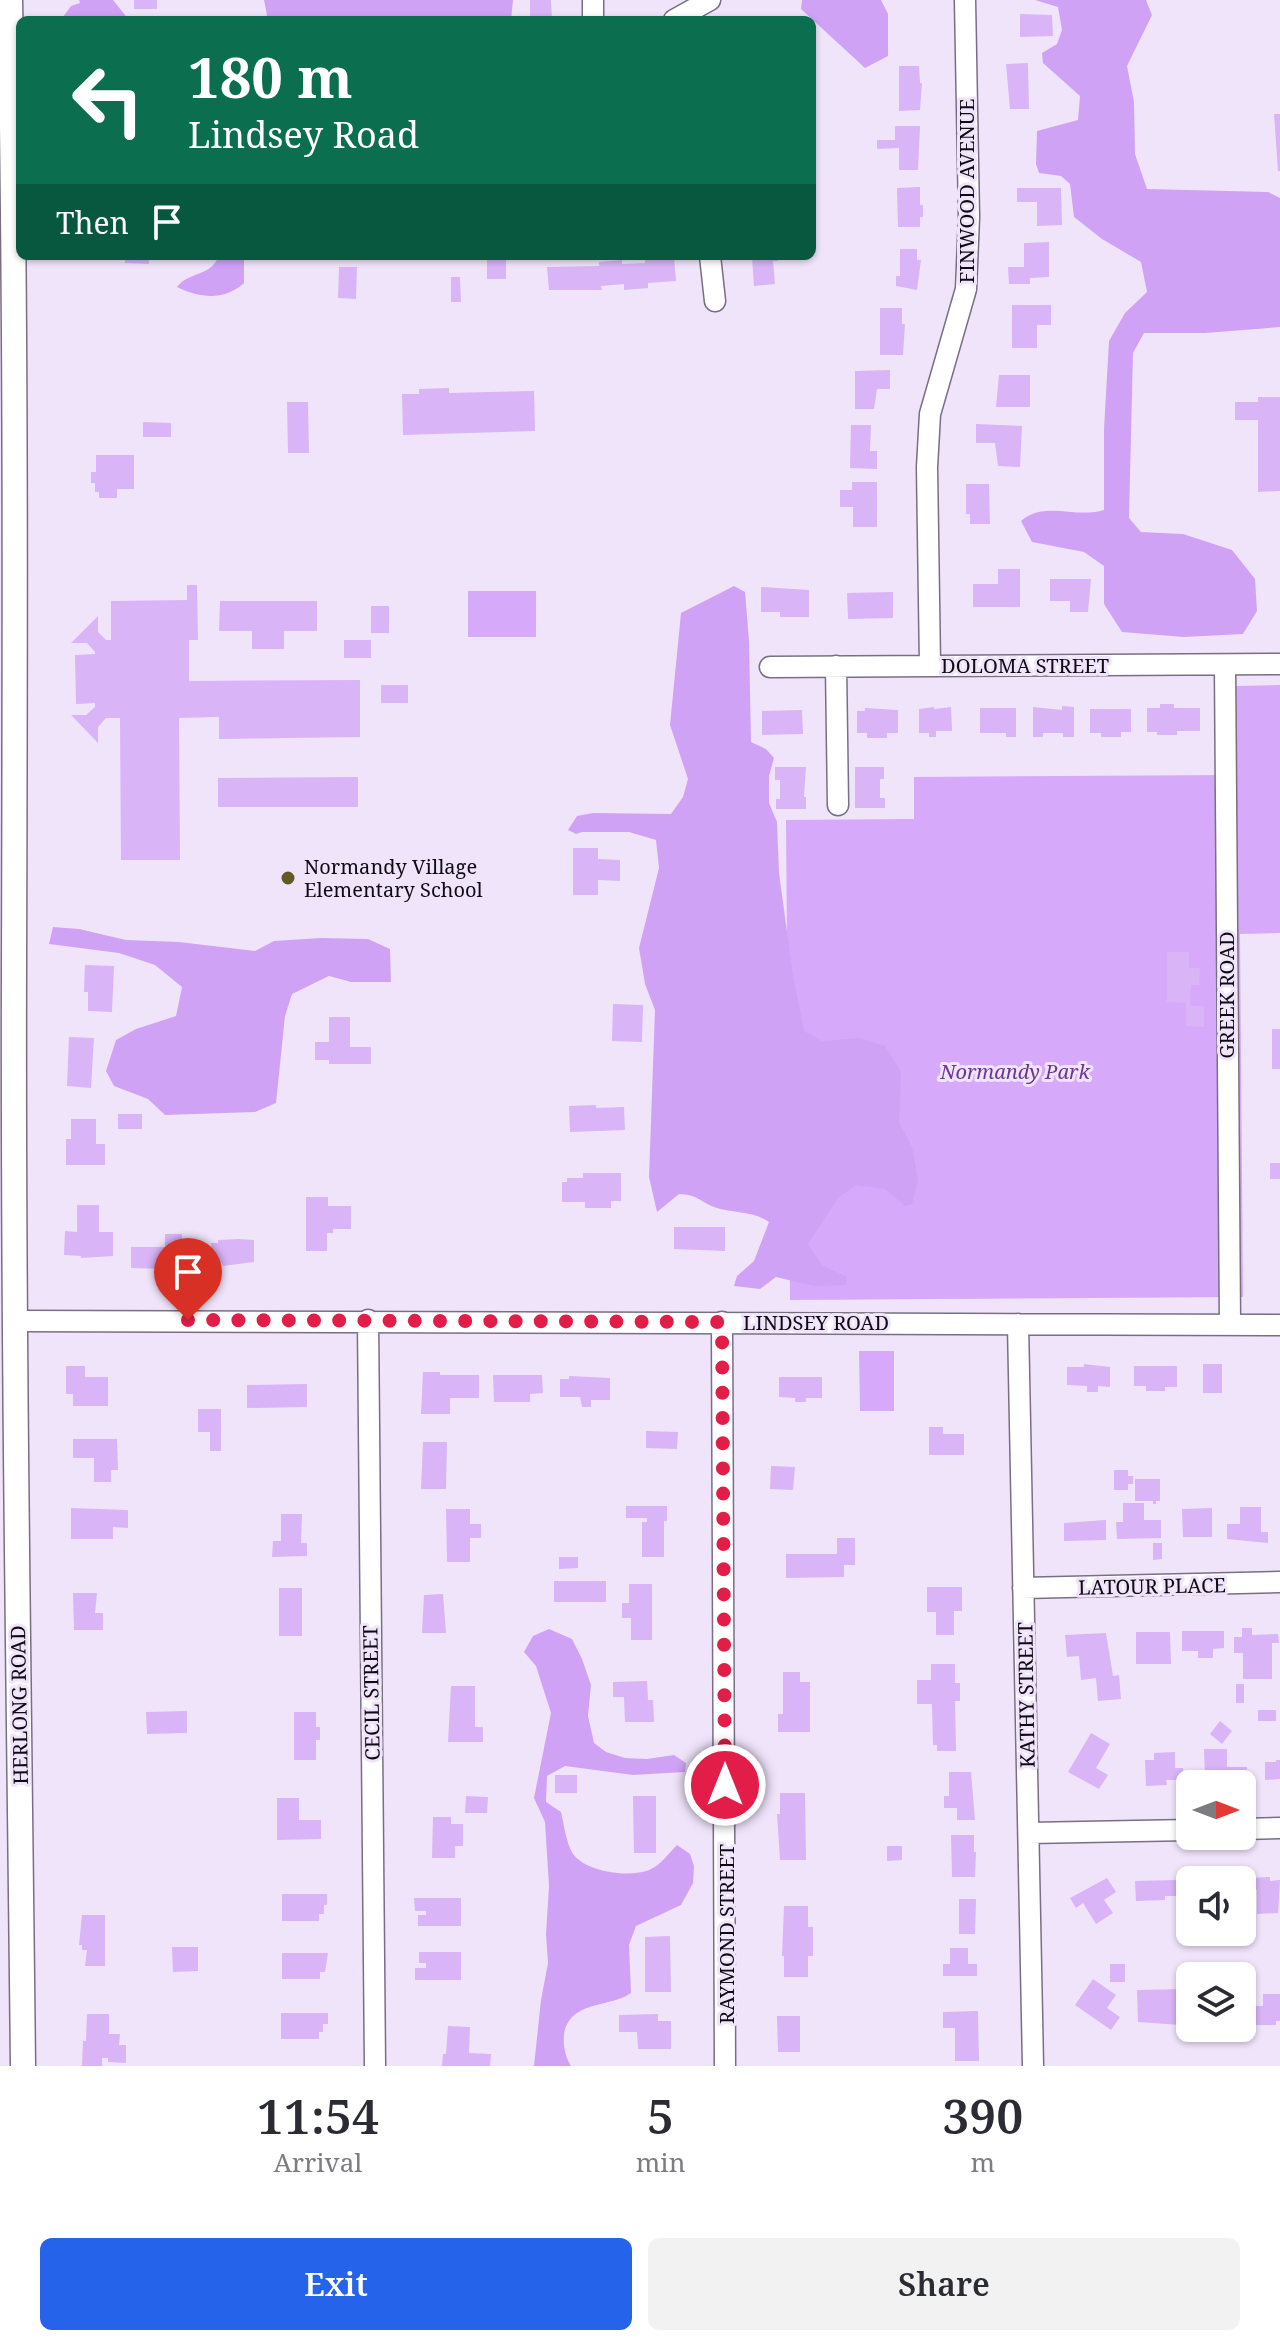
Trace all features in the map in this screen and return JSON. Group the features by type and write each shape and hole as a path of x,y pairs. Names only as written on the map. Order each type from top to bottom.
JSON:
{"street":[{"name":"HERLONG ROAD","path":"10,0 7,966 17,1321 9,1587 23,2066"},
{"path":"681,16 710,0"},
{"name":"FINWOOD AVENUE","path":"930,665 927,467 930,414 966,289 969,217 965,0"},
{"path":"710,260 715,301"},
{"name":"DOLOMA STREET","path":"770,667 1280,664"},
{"name":"GREEK ROAD","path":"1225,665 1230,1324"},
{"path":"836,666 838,805"},
{"name":"CECIL STREET","path":"368,1320 375,2066"},
{"name":"LINDSEY ROAD","path":"17,1321 1280,1325"},
{"name":"RAYMOND STREET","path":"722,1322 725,2066"},
{"name":"KATHY STREET","path":"1018,1324 1033,2066"},
{"name":"LATOUR PLACE","path":"1023,1588 1280,1582"},
{"path":"1256,1829 1280,1828"},
{"path":"1029,1833 1176,1830"}],"green space":[{"path":"468,591 536,591 536,637 468,637"},
{"name":"Normandy Park","path":"1280,685 1280,933 1240,934 1243,1297 790,1300 786,820 914,819 914,777 1236,775 1236,686"},
{"path":"859,1351 894,1351 894,1411 860,1411"}],"shaded area":[{"path":"79,0 113,0 126,16 64,16 71,6 80,3"},
{"path":"264,0 513,0 511,16 267,15"},
{"path":"802,0 881,0 888,14 888,56 865,68 816,23 816,16 809,16 801,9"},
{"path":"1035,0 1146,0 1152,15 1127,66 1134,102 1135,154 1147,189 1268,192 1280,198 1280,327 1205,333 1144,333 1133,353 1129,518 1141,532 1183,534 1232,550 1255,579 1257,611 1243,634 1184,637 1122,632 1104,604 1104,566 1084,552 1032,542 1021,521 1040,512 1104,510 1109,341 1125,313 1147,292 1141,262 1102,239 1074,217 1070,184 1061,176 1039,173 1036,164 1037,131 1078,120 1080,96 1043,63 1042,53 1057,44 1062,30 1058,7"},
{"path":"217,260 244,260 244,283 229,293 212,296 194,294 177,287 187,278"},
{"path":"734,586 745,592 751,742 766,749 774,758 769,776 769,803 777,822 779,873 804,1031 822,1041 859,1038 885,1046 901,1072 899,1122 912,1147 918,1180 912,1204 905,1206 885,1189 856,1185 838,1198 808,1244 822,1265 847,1277 846,1285 814,1286 776,1277 760,1289 734,1286 737,1276 754,1261 769,1222 679,1194 657,1212 649,1177 655,1010 645,984 639,948 659,868 656,840 629,832 576,834 568,830 577,816 593,813 671,814 683,797 688,779 670,725 681,613"},
{"path":"53,927 79,929 126,940 179,942 255,951 274,941 368,939 390,949 391,982 351,982 329,976 292,994 285,1016 276,1103 255,1112 165,1115 148,1099 114,1086 106,1071 116,1040 136,1029 176,1016 182,987 155,965 119,953 49,944"},
{"path":"549,1629 572,1639 582,1659 591,1685 588,1716 594,1743 606,1752 625,1758 674,1755 686,1763 685,1772 633,1775 565,1766 547,1776 546,1802 561,1812 573,1854 598,1869 631,1873 653,1868 677,1845 690,1854 694,1866 693,1883 681,1905 636,1926 629,1945 631,1993 582,2010 567,2024 564,2043 571,2066 534,2066 548,1963 549,1886 545,1822 534,1798 551,1713 536,1666 524,1652 533,1636"}],"building":[{"path":"134,0 157,0 157,9 134,9"},
{"path":"530,0 551,0 552,16 530,16"},
{"path":"1020,14 1052,15 1053,36 1020,37"},
{"path":"1028,63 1029,109 1010,109 1006,64"},
{"path":"899,66 919,66 922,83 920,110 899,111"},
{"path":"1274,114 1280,114 1280,171 1278,171"},
{"path":"895,126 920,126 918,170 899,170 899,148 877,149 877,140 895,140"},
{"path":"920,187 923,217 920,217 920,227 898,227 897,188"},
{"path":"1017,188 1061,188 1062,225 1037,226 1037,202 1017,202"},
{"path":"1049,242 1049,277 1030,278 1030,284 1009,284 1008,267 1024,267 1024,243"},
{"path":"900,249 917,249 917,260 921,260 917,290 896,286 896,276 900,276"},
{"path":"125,260 149,260 149,264 125,263"},
{"path":"487,260 506,260 506,279 487,279"},
{"path":"622,260 622,264 645,263 645,260 674,260 676,281 648,283 648,288 624,290 624,284 601,286 602,290 549,290 547,267 599,266 599,262"},
{"path":"752,260 778,260 773,261 775,284 754,286"},
{"path":"339,267 357,267 356,299 338,298"},
{"path":"451,277 460,277 461,302 451,302"},
{"path":"1012,305 1051,305 1051,325 1037,325 1037,348 1012,348"},
{"path":"880,308 902,308 902,324 905,324 903,355 880,355"},
{"path":"890,370 890,389 877,389 874,409 855,409 855,371"},
{"path":"999,375 1030,375 1030,407 996,407"},
{"path":"449,388 449,393 534,391 535,431 403,435 402,394 419,394 419,389"},
{"path":"1258,397 1280,397 1280,491 1258,492 1258,420 1235,420 1235,402 1258,402"},
{"path":"287,402 308,402 309,453 288,453"},
{"path":"143,422 171,423 171,437 143,437"},
{"path":"976,424 1022,426 1020,467 998,466 995,443 976,443"},
{"path":"851,425 871,425 870,451 877,451 877,469 850,468"},
{"path":"96,455 134,455 134,489 117,489 117,498 99,498 95,483 91,483 91,472 96,472"},
{"path":"852,482 877,482 877,527 853,527 853,507 840,507 840,490 852,490"},
{"path":"966,484 989,484 990,524 970,524 970,514 966,514"},
{"path":"998,569 1020,569 1020,607 973,607 973,584 998,584"},
{"path":"1050,579 1091,579 1088,612 1070,612 1070,601 1050,601"},
{"path":"187,585 197,585 198,640 189,640 189,681 360,680 360,737 219,739 219,717 179,718 180,860 121,860 120,718 106,718 98,727 98,743 71,715 86,715 95,707 95,703 76,704 75,655 95,652 87,643 71,643 98,616 98,632 106,640 111,640 111,601 187,600"},
{"path":"761,587 809,590 809,617 780,617 780,612 761,612"},
{"path":"893,592 893,618 848,619 847,593"},
{"path":"220,601 317,601 317,631 284,631 284,649 252,649 252,631 219,631"},
{"path":"371,606 389,606 389,633 371,633"},
{"path":"344,640 371,640 371,658 344,658"},
{"path":"381,685 408,685 408,703 381,703"},
{"path":"1160,704 1174,704 1174,708 1200,708 1200,731 1177,731 1177,735 1147,732 1147,708 1160,708"},
{"path":"1062,706 1074,707 1074,737 1063,737 1063,733 1043,733 1043,737 1033,737 1033,707 1062,710"},
{"path":"951,707 952,731 936,731 936,737 929,737 929,733 919,733 919,709"},
{"path":"865,708 898,710 898,733 887,733 887,738 867,738 867,733 857,733 857,711 865,711"},
{"path":"980,708 1016,708 1016,737 1006,737 1006,733 980,733"},
{"path":"1090,709 1131,709 1131,732 1121,732 1121,737 1101,737 1101,733 1090,733"},
{"path":"802,710 803,734 762,735 762,711"},
{"path":"775,767 806,767 806,809 776,809 776,799 780,799 780,780 775,780"},
{"path":"855,767 884,767 884,779 880,779 880,798 885,798 885,808 855,808"},
{"path":"358,777 358,807 218,807 218,778"},
{"path":"573,848 598,848 598,859 620,860 620,881 598,880 598,895 573,895"},
{"path":"1167,952 1189,952 1189,968 1200,968 1199,985 1191,985 1190,1006 1204,1006 1204,1027 1186,1026 1186,1003 1167,1002"},
{"path":"85,965 114,966 112,1012 88,1011 88,992 84,992"},
{"path":"613,1004 643,1005 642,1042 612,1041"},
{"path":"329,1017 350,1017 350,1047 371,1047 371,1064 329,1064 329,1060 315,1060 315,1042 329,1042"},
{"path":"1272,1029 1280,1029 1280,1069 1272,1069"},
{"path":"69,1037 94,1038 91,1088 67,1086"},
{"path":"596,1105 596,1108 624,1107 625,1130 570,1132 569,1106"},
{"path":"118,1114 142,1114 142,1129 118,1129"},
{"path":"71,1119 96,1119 96,1144 105,1144 105,1165 66,1165 66,1139 71,1139"},
{"path":"1270,1163 1280,1163 1280,1179 1270,1179"},
{"path":"583,1173 621,1173 621,1201 611,1201 611,1208 585,1208 585,1202 562,1202 562,1182 567,1182 567,1178 583,1178"},
{"path":"306,1197 328,1197 328,1206 351,1206 351,1229 333,1229 333,1233 327,1233 327,1251 306,1251"},
{"path":"77,1205 99,1205 99,1232 113,1232 113,1256 81,1258 64,1255 65,1231 77,1232"},
{"path":"674,1227 725,1227 725,1251 674,1249"},
{"path":"165,1234 182,1234 182,1275 164,1275 164,1269 131,1268 131,1247 165,1247"},
{"path":"254,1240 254,1262 223,1266 222,1263 212,1264 211,1243"},
{"path":"1084,1364 1110,1367 1110,1387 1098,1386 1098,1392 1087,1392 1087,1386 1067,1385 1067,1367 1084,1367"},
{"path":"1203,1364 1222,1364 1222,1393 1203,1393"},
{"path":"66,1366 85,1366 85,1377 108,1377 108,1406 73,1406 73,1394 66,1394"},
{"path":"1134,1366 1177,1366 1177,1387 1165,1387 1165,1391 1146,1391 1146,1386 1134,1386"},
{"path":"423,1372 479,1375 479,1398 450,1398 450,1414 421,1414"},
{"path":"493,1375 542,1375 543,1393 530,1394 530,1402 494,1402"},
{"path":"569,1376 610,1378 610,1400 591,1400 591,1407 582,1407 580,1397 560,1397 560,1379 569,1379"},
{"path":"779,1377 822,1377 822,1398 795,1402 795,1398 779,1397"},
{"path":"307,1384 307,1407 247,1408 247,1385"},
{"path":"198,1409 221,1409 221,1451 210,1451 210,1432 198,1432"},
{"path":"929,1427 943,1427 943,1434 964,1434 964,1455 929,1455"},
{"path":"646,1431 678,1432 677,1449 646,1448"},
{"path":"73,1439 117,1439 118,1470 111,1470 111,1482 94,1482 94,1458 73,1458"},
{"path":"423,1442 447,1442 446,1489 421,1489"},
{"path":"771,1466 795,1467 793,1490 770,1489"},
{"path":"1114,1470 1128,1470 1128,1476 1133,1476 1133,1484 1128,1484 1128,1490 1114,1490"},
{"path":"1135,1479 1160,1479 1160,1501 1153,1504 1153,1501 1135,1501"},
{"path":"1123,1503 1144,1503 1144,1520 1161,1520 1161,1538 1117,1539 1116,1522 1123,1522"},
{"path":"626,1506 667,1506 664,1557 642,1557 642,1522 647,1522 647,1518 626,1518"},
{"path":"1240,1507 1261,1507 1261,1532 1268,1532 1268,1543 1227,1539 1227,1524 1240,1524"},
{"path":"71,1508 128,1510 128,1528 113,1527 113,1539 71,1539"},
{"path":"1212,1508 1212,1537 1183,1537 1182,1509"},
{"path":"446,1509 470,1509 470,1524 481,1524 481,1538 470,1538 470,1562 447,1562"},
{"path":"281,1514 302,1514 301,1543 307,1543 307,1556 272,1557 273,1541 281,1541"},
{"path":"1106,1520 1106,1540 1064,1541 1064,1523"},
{"path":"837,1538 855,1538 855,1565 844,1565 844,1577 786,1578 786,1554 837,1554"},
{"path":"1153,1543 1162,1543 1162,1559 1153,1560"},
{"path":"559,1557 578,1557 578,1568 559,1569"},
{"path":"554,1581 606,1581 606,1602 554,1602"},
{"path":"629,1584 652,1584 652,1640 631,1640 631,1618 622,1618 622,1603 629,1603"},
{"path":"927,1587 962,1587 962,1611 954,1611 954,1635 936,1635 936,1612 927,1612"},
{"path":"279,1588 302,1588 302,1636 279,1636"},
{"path":"73,1593 97,1593 95,1613 103,1613 103,1630 74,1630"},
{"path":"443,1594 446,1633 422,1633 424,1595"},
{"path":"1242,1628 1252,1628 1252,1635 1278,1634 1279,1643 1272,1643 1272,1679 1243,1679 1243,1653 1234,1653 1234,1637 1242,1637"},
{"path":"1182,1631 1224,1631 1224,1648 1213,1649 1213,1658 1198,1658 1198,1651 1182,1651"},
{"path":"1136,1632 1170,1632 1171,1664 1136,1664"},
{"path":"1106,1633 1113,1676 1119,1675 1121,1699 1098,1701 1096,1678 1081,1680 1079,1656 1067,1657 1065,1635"},
{"path":"931,1664 955,1664 955,1683 960,1683 960,1701 955,1701 956,1751 937,1751 937,1745 933,1745 932,1704 917,1704 917,1680 931,1680"},
{"path":"783,1672 800,1672 800,1682 810,1682 810,1732 778,1732 778,1714 783,1714"},
{"path":"647,1681 648,1700 653,1700 654,1722 625,1722 624,1697 613,1697 613,1682"},
{"path":"1236,1684 1244,1684 1244,1703 1236,1703"},
{"path":"451,1686 475,1686 475,1727 483,1727 483,1742 448,1742"},
{"path":"1258,1710 1276,1710 1276,1721 1258,1721"},
{"path":"187,1711 187,1733 147,1734 146,1712"},
{"path":"294,1712 316,1712 320,1740 316,1740 316,1760 294,1760"},
{"path":"1220,1721 1232,1731 1222,1744 1210,1734"},
{"path":"1091,1733 1110,1744 1096,1768 1108,1775 1099,1789 1068,1772"},
{"path":"1204,1749 1227,1749 1227,1767 1247,1767 1247,1770 1205,1770"},
{"path":"1175,1752 1175,1768 1183,1768 1176,1770 1176,1780 1166,1780 1167,1785 1146,1786 1145,1760 1154,1760 1154,1753"},
{"path":"1280,1760 1280,1779 1265,1780 1265,1762"},
{"path":"949,1772 971,1772 975,1820 957,1820 957,1808 944,1808 944,1796 949,1796"},
{"path":"555,1775 577,1775 577,1793 555,1793"},
{"path":"780,1793 805,1793 806,1860 780,1860 777,1814 780,1814"},
{"path":"466,1796 488,1797 487,1813 465,1813"},
{"path":"633,1796 656,1796 656,1853 634,1853"},
{"path":"277,1798 299,1798 299,1820 321,1820 321,1839 277,1840"},
{"path":"433,1817 451,1817 451,1824 463,1824 463,1846 455,1846 455,1858 432,1858"},
{"path":"951,1835 974,1835 975,1877 952,1877"},
{"path":"887,1846 902,1846 902,1860 887,1861"},
{"path":"1107,1878 1116,1892 1104,1900 1113,1913 1096,1924 1083,1903 1076,1908 1070,1898"},
{"path":"1256,1878 1280,1880 1278,1913 1257,1914"},
{"path":"1176,1880 1176,1896 1165,1896 1165,1900 1136,1901 1135,1881"},
{"path":"282,1894 327,1894 324,1914 319,1914 319,1921 282,1921"},
{"path":"414,1898 461,1898 461,1926 418,1926 418,1915 426,1915 426,1911 415,1911"},
{"path":"959,1899 976,1899 975,1934 959,1934"},
{"path":"784,1906 808,1906 808,1927 813,1927 813,1956 808,1956 808,1977 784,1977"},
{"path":"82,1915 105,1915 105,1966 85,1966 87,1950 82,1950 82,1945 79,1945"},
{"path":"670,1936 671,1992 645,1992 645,1937"},
{"path":"172,1947 198,1947 198,1971 173,1972"},
{"path":"950,1948 968,1948 968,1964 977,1964 977,1976 943,1976 943,1964 950,1964"},
{"path":"419,1952 461,1952 461,1980 415,1980 415,1968 426,1968 426,1963 419,1963"},
{"path":"282,1953 328,1953 325,1972 320,1972 320,1979 282,1979"},
{"path":"1110,1964 1125,1964 1125,1982 1110,1982"},
{"path":"1093,1979 1116,1995 1107,2008 1120,2017 1111,2030 1075,2005"},
{"path":"1176,1989 1176,2025 1138,2022 1137,1990"},
{"path":"1263,1994 1280,1994 1280,2021 1276,2021 1276,2025 1256,2025 1256,2006 1263,2006"},
{"path":"978,2011 979,2061 955,2061 955,2028 943,2028 943,2012"},
{"path":"281,2013 328,2013 328,2024 323,2024 319,2039 281,2039"},
{"path":"87,2014 109,2014 109,2034 120,2034 119,2045 126,2045 126,2063 108,2062 108,2058 102,2058 102,2066 82,2066"},
{"path":"658,2014 658,2021 671,2021 671,2049 638,2049 637,2032 619,2032 619,2015"},
{"path":"777,2016 800,2016 800,2052 778,2052"},
{"path":"448,2026 470,2027 469,2053 491,2054 490,2066 442,2066"}],"place":[{"name":"Normandy Village Elementary School","path":"288,878"}],"route":[{"path":"188,1320 722,1322 725,1785"}]}
